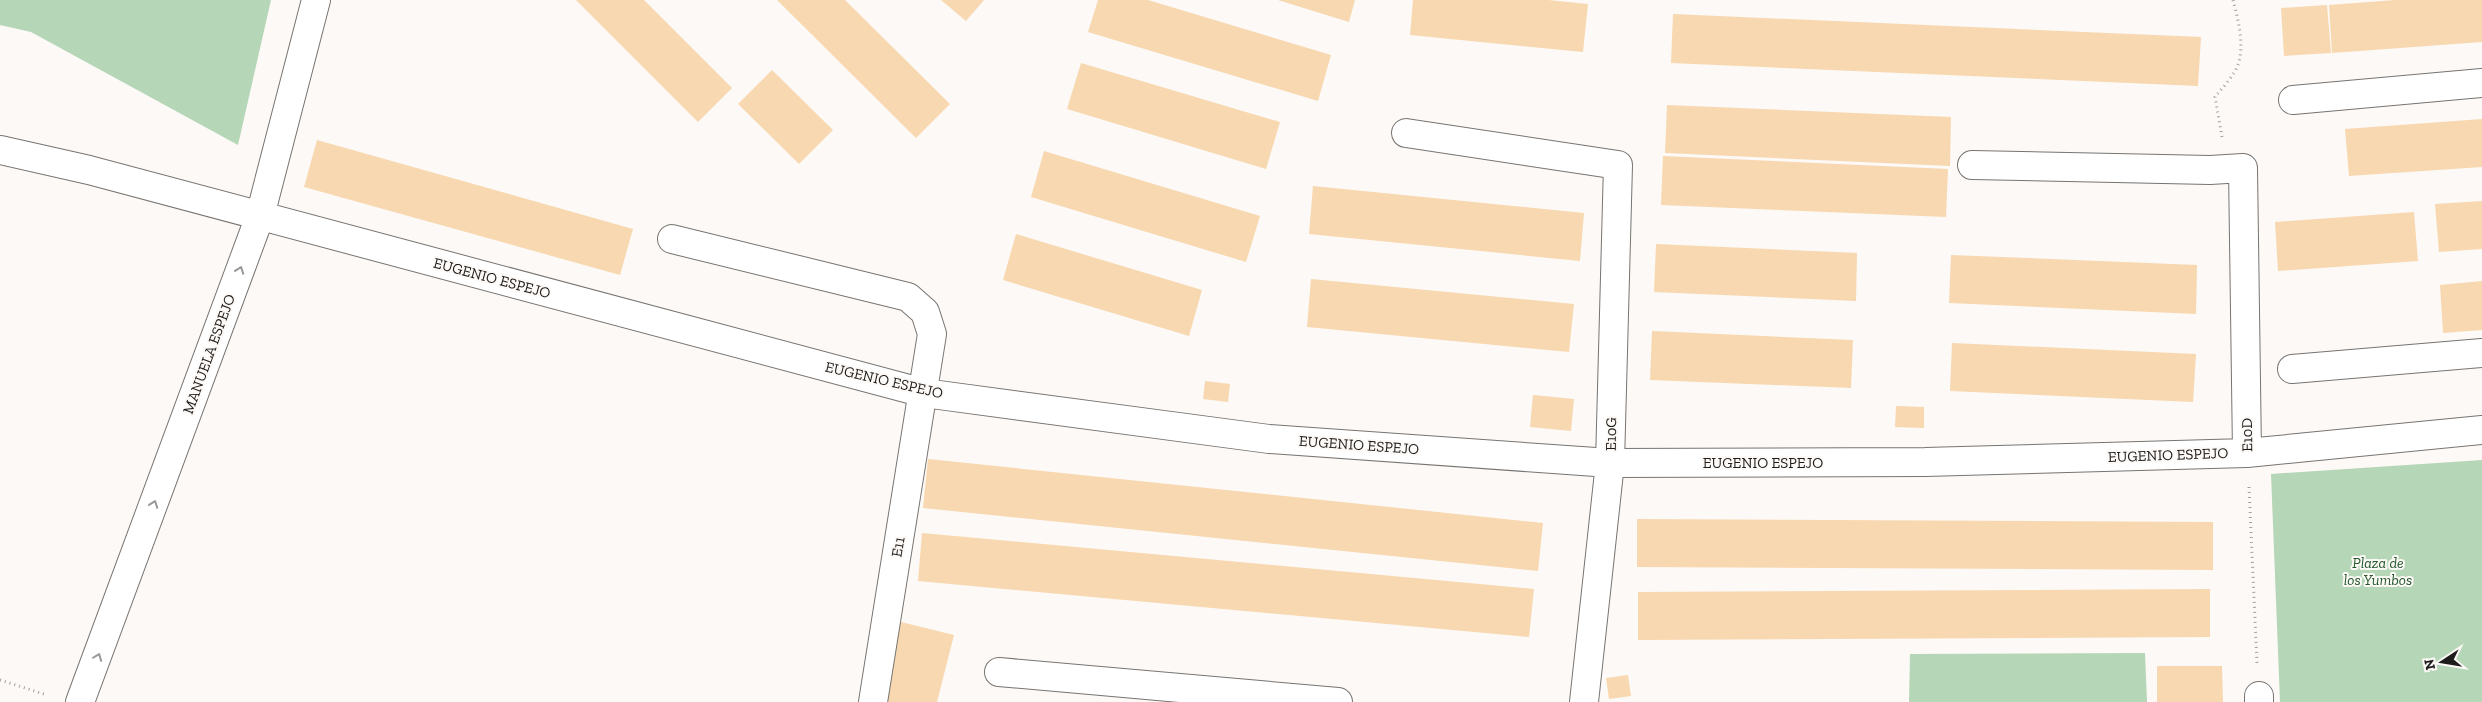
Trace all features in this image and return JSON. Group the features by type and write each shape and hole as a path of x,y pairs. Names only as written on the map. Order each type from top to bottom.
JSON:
{"street":[{"name":"MANUELA ESPEJO","path":"80,702 260,216 316,0"},
{"path":"2293,100 2482,83"},
{"name":"E10G","path":"1406,133 1618,165 1610,463 1584,702"},
{"name":"EUGENIO ESPEJO","path":"0,150 89,170 924,393 1269,439 1610,463 1925,462 2247,453 2482,430"},
{"path":"1972,165 2232,169"},
{"name":"E10D","path":"2232,169 2247,453"},
{"name":"E11","path":"672,239 908,297 926,312 932,334 924,393 873,702"},
{"path":"2292,369 2482,353"},
{"path":"999,672 1338,702"}],"path":[{"path":"2232,169 2215,97 2229,80 2239,62 2240,28 2233,0"},
{"name":"E10D","path":"2247,453 2259,699"},
{"path":"0,680 52,697"}],"green space":[{"path":"0,0 271,0 238,145 31,32 0,25"},
{"name":"Plaza de los Yumbos","path":"2482,460 2482,702 2280,702 2271,474"},
{"path":"2145,653 2147,702 1909,702 1910,654"}],"building":[{"path":"576,0 644,0 732,88 698,122"},
{"path":"777,0 845,0 950,104 916,138"},
{"path":"941,0 984,0 966,21"},
{"path":"1098,0 1148,0 1331,55 1318,101 1088,32"},
{"path":"1278,0 1355,0 1349,22"},
{"path":"1413,0 1548,0 1588,4 1583,52 1410,35"},
{"path":"2395,0 2482,0 2482,42 2332,53 2329,5"},
{"path":"2327,5 2331,53 2284,56 2281,8"},
{"path":"1673,14 2201,37 2198,86 1671,63"},
{"path":"1081,63 1280,122 1266,169 1067,109"},
{"path":"772,70 833,130 799,164 738,104"},
{"path":"1667,105 1951,117 1950,166 1665,153"},
{"path":"2482,119 2482,167 2349,176 2345,129"},
{"path":"317,140 633,229 620,275 304,187"},
{"path":"1044,151 1260,216 1246,262 1031,197"},
{"path":"1663,156 1948,169 1946,217 1661,205"},
{"path":"1313,186 1584,213 1580,261 1309,234"},
{"path":"2482,201 2482,249 2439,252 2435,204"},
{"path":"2414,212 2418,261 2278,271 2275,222"},
{"path":"1016,234 1202,290 1189,336 1003,280"},
{"path":"1656,244 1857,253 1856,301 1654,292"},
{"path":"1951,255 2197,265 2196,314 1949,303"},
{"path":"1311,279 1574,304 1569,352 1307,327"},
{"path":"2482,281 2482,330 2443,333 2440,285"},
{"path":"1652,331 1853,340 1851,388 1650,380"},
{"path":"1952,343 2196,354 2193,402 1950,391"},
{"path":"1205,381 1230,384 1228,402 1203,399"},
{"path":"1533,395 1574,399 1571,431 1530,427"},
{"path":"1896,406 1924,407 1924,428 1895,427"},
{"path":"928,459 1543,523 1538,571 923,508"},
{"path":"1637,519 2213,522 2213,570 1637,567"},
{"path":"922,533 1534,589 1529,637 918,581"},
{"path":"2210,589 2210,637 1638,640 1638,592"},
{"path":"901,622 954,635 937,702 882,702"},
{"path":"2157,666 2222,666 2223,702 2157,702"},
{"path":"1628,675 1631,696 1609,699 1606,678"}]}
